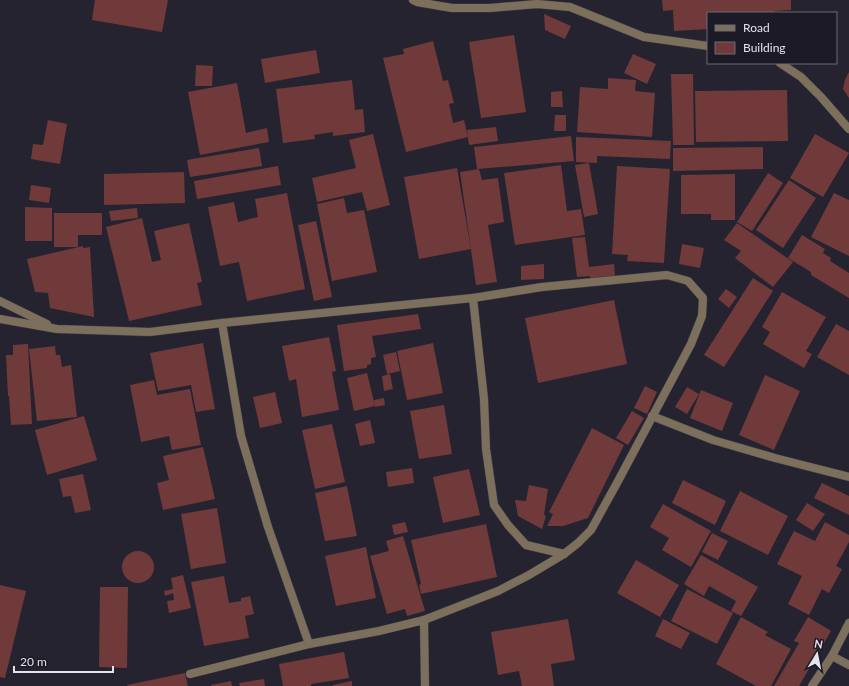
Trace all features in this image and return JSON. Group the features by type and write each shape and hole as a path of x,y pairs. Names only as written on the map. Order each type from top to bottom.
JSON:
{"street":[{"path":"413,0 452,8 490,8 537,4 570,7 644,37 707,46"},
{"path":"782,64 801,77 849,129"},
{"path":"0,319 57,329 150,332 473,298 542,287 667,275 688,281 703,298 702,316 691,344 591,530 564,554 529,575 498,591 424,620 309,644 190,674"},
{"path":"473,298 484,399 486,449 494,505 508,526 526,545 564,554"},
{"path":"0,301 57,329"},
{"path":"222,324 241,436 268,527 309,644"},
{"path":"652,416 713,440 849,477"},
{"path":"424,620 425,686"},
{"path":"812,686 832,656 849,623"},
{"path":"832,656 849,665"}],"building":[{"path":"95,0 168,0 162,32 92,20"},
{"path":"662,0 791,0 791,10 774,12 707,12 707,29 674,31 673,10 663,11"},
{"path":"544,14 571,26 565,39 545,30"},
{"path":"514,35 526,112 481,118 469,42"},
{"path":"433,41 443,81 448,80 454,103 449,104 453,123 464,120 468,137 406,152 383,58 404,54 403,49"},
{"path":"316,50 320,73 265,83 261,59"},
{"path":"633,54 656,64 647,84 624,73"},
{"path":"196,65 213,66 212,86 195,86"},
{"path":"849,72 849,98 843,89"},
{"path":"671,74 693,74 694,145 673,145"},
{"path":"608,78 636,80 635,91 655,93 652,137 577,132 580,87 608,89"},
{"path":"352,80 355,110 363,109 365,132 333,136 333,132 314,135 315,139 283,143 276,89"},
{"path":"237,83 246,133 267,128 269,142 200,155 188,92"},
{"path":"787,90 788,141 696,142 695,91"},
{"path":"562,91 563,107 551,107 551,92"},
{"path":"555,115 566,115 566,131 554,131"},
{"path":"48,120 67,124 60,164 31,159 33,144 43,145"},
{"path":"496,127 498,141 469,145 467,130"},
{"path":"373,134 390,205 367,211 362,192 317,202 312,178 356,168 349,140"},
{"path":"815,134 849,153 823,197 790,178"},
{"path":"571,136 574,161 477,169 474,147"},
{"path":"576,137 671,141 670,159 597,156 597,163 576,162"},
{"path":"763,147 763,169 673,171 673,148"},
{"path":"259,148 262,166 190,177 187,160"},
{"path":"589,163 598,214 584,217 575,165"},
{"path":"561,165 567,211 581,209 585,235 515,245 504,173"},
{"path":"278,166 281,185 197,199 194,181"},
{"path":"617,166 670,169 664,263 627,261 628,255 612,254"},
{"path":"457,168 471,249 419,259 404,177"},
{"path":"479,169 482,180 498,178 504,222 488,225 497,282 476,285 460,172"},
{"path":"184,172 185,203 104,205 104,174"},
{"path":"768,173 783,183 752,231 737,222"},
{"path":"735,174 735,220 711,220 711,214 681,214 681,175"},
{"path":"789,180 816,198 783,248 756,230"},
{"path":"31,185 51,188 49,203 29,200"},
{"path":"287,193 305,289 247,301 239,262 220,266 208,207 234,202 238,222 258,217 255,199"},
{"path":"834,193 849,200 849,256 811,237"},
{"path":"344,198 347,213 364,210 377,272 332,281 317,204"},
{"path":"25,207 52,208 52,241 25,241"},
{"path":"137,208 138,218 111,221 109,211"},
{"path":"54,213 102,213 102,235 78,235 78,247 54,247"},
{"path":"142,218 152,262 161,260 154,231 189,223 202,282 197,283 202,305 129,321 106,227"},
{"path":"316,221 332,297 314,301 298,225"},
{"path":"737,223 793,262 773,287 735,258 741,251 724,240"},
{"path":"802,235 825,249 823,253 831,258 830,261 849,273 849,298 811,275 811,272 788,258"},
{"path":"585,237 589,267 614,264 615,276 590,279 590,276 577,277 572,238"},
{"path":"682,244 704,248 700,268 679,264"},
{"path":"83,246 83,248 90,247 94,317 50,308 48,293 35,292 27,259"},
{"path":"544,264 544,279 521,280 521,266"},
{"path":"753,278 773,291 724,367 704,355"},
{"path":"726,289 737,297 729,308 718,299"},
{"path":"782,292 826,317 806,351 812,354 804,368 763,344 770,332 762,327"},
{"path":"614,300 627,364 538,383 525,318"},
{"path":"418,314 421,329 372,336 376,357 371,358 371,364 367,365 367,368 344,371 337,325"},
{"path":"836,324 849,331 849,375 817,357"},
{"path":"329,337 336,371 332,372 339,410 302,417 296,379 289,381 282,346"},
{"path":"203,343 215,409 196,412 191,385 158,391 150,353"},
{"path":"433,343 443,393 407,400 397,351"},
{"path":"28,344 32,424 11,425 6,355 13,355 13,345"},
{"path":"55,346 56,355 60,355 62,367 71,365 77,417 37,421 29,349"},
{"path":"396,352 400,371 387,374 383,355"},
{"path":"367,373 375,406 354,411 347,378"},
{"path":"390,374 393,389 384,391 382,376"},
{"path":"765,375 800,391 774,450 739,435"},
{"path":"154,380 157,395 190,389 201,445 172,450 169,436 141,442 130,385"},
{"path":"645,386 657,392 647,414 634,408"},
{"path":"687,387 699,394 687,414 675,407"},
{"path":"701,390 733,403 722,431 690,418"},
{"path":"275,392 282,423 260,428 253,397"},
{"path":"384,398 385,405 375,407 374,400"},
{"path":"444,405 452,454 419,459 410,411"},
{"path":"632,411 644,418 628,445 616,438"},
{"path":"84,416 97,460 47,475 35,430"},
{"path":"370,420 375,443 360,446 355,424"},
{"path":"332,424 345,482 315,489 302,430"},
{"path":"592,428 624,445 588,518 563,526 547,526 553,514 549,512"},
{"path":"203,447 215,499 163,510 157,483 169,480 163,456"},
{"path":"412,468 414,483 388,487 386,472"},
{"path":"469,469 480,515 443,523 433,477"},
{"path":"83,474 91,510 75,513 71,496 63,497 59,479"},
{"path":"683,480 726,501 715,525 672,503"},
{"path":"822,483 849,496 849,515 814,498"},
{"path":"529,485 548,489 544,515 546,516 542,529 518,516 515,500 526,501"},
{"path":"347,486 357,536 325,541 315,493"},
{"path":"740,491 788,516 768,555 720,531"},
{"path":"807,503 825,514 813,531 796,520"},
{"path":"663,504 711,531 691,567 662,550 669,538 650,527"},
{"path":"217,508 226,563 191,569 181,514"},
{"path":"405,522 408,532 394,535 392,525"},
{"path":"825,522 849,535 849,542 836,566 842,569 829,593 822,589 809,615 788,604 802,576 777,564 794,531 815,541"},
{"path":"486,524 497,577 421,594 419,585 421,584 411,540"},
{"path":"712,533 728,541 718,560 702,552"},
{"path":"403,536 425,611 407,616 405,609 387,614 370,556 389,551 386,541"},
{"path":"366,547 376,598 336,606 325,556"},
{"path":"135,551 141,551 151,558 154,567 153,573 147,580 141,583 135,583 125,576 122,570 122,564 129,554"},
{"path":"701,555 758,587 741,616 731,611 736,601 709,586 704,596 684,584"},
{"path":"636,560 679,585 660,617 617,593"},
{"path":"183,575 191,608 169,613 167,601 174,600 173,593 165,596 164,591 173,589 171,578"},
{"path":"224,576 229,603 241,601 241,598 250,596 254,614 245,616 249,638 204,646 191,582"},
{"path":"0,585 26,591 5,678 0,677"},
{"path":"100,587 128,587 127,668 99,667"},
{"path":"687,589 733,613 717,644 671,621"},
{"path":"741,617 768,632 765,635 791,649 771,686 756,686 716,664"},
{"path":"808,617 831,631 799,686 774,686 799,643 794,641"},
{"path":"568,619 575,660 551,664 554,686 522,686 519,671 498,675 491,632"},
{"path":"663,619 690,633 681,649 655,636"},
{"path":"344,652 349,678 311,684 311,686 283,686 279,664"},
{"path":"185,673 188,686 127,685"},
{"path":"264,679 265,686 240,686 239,683"},
{"path":"231,681 232,686 211,686 211,685"},
{"path":"352,681 352,686 333,686 333,685"}]}
